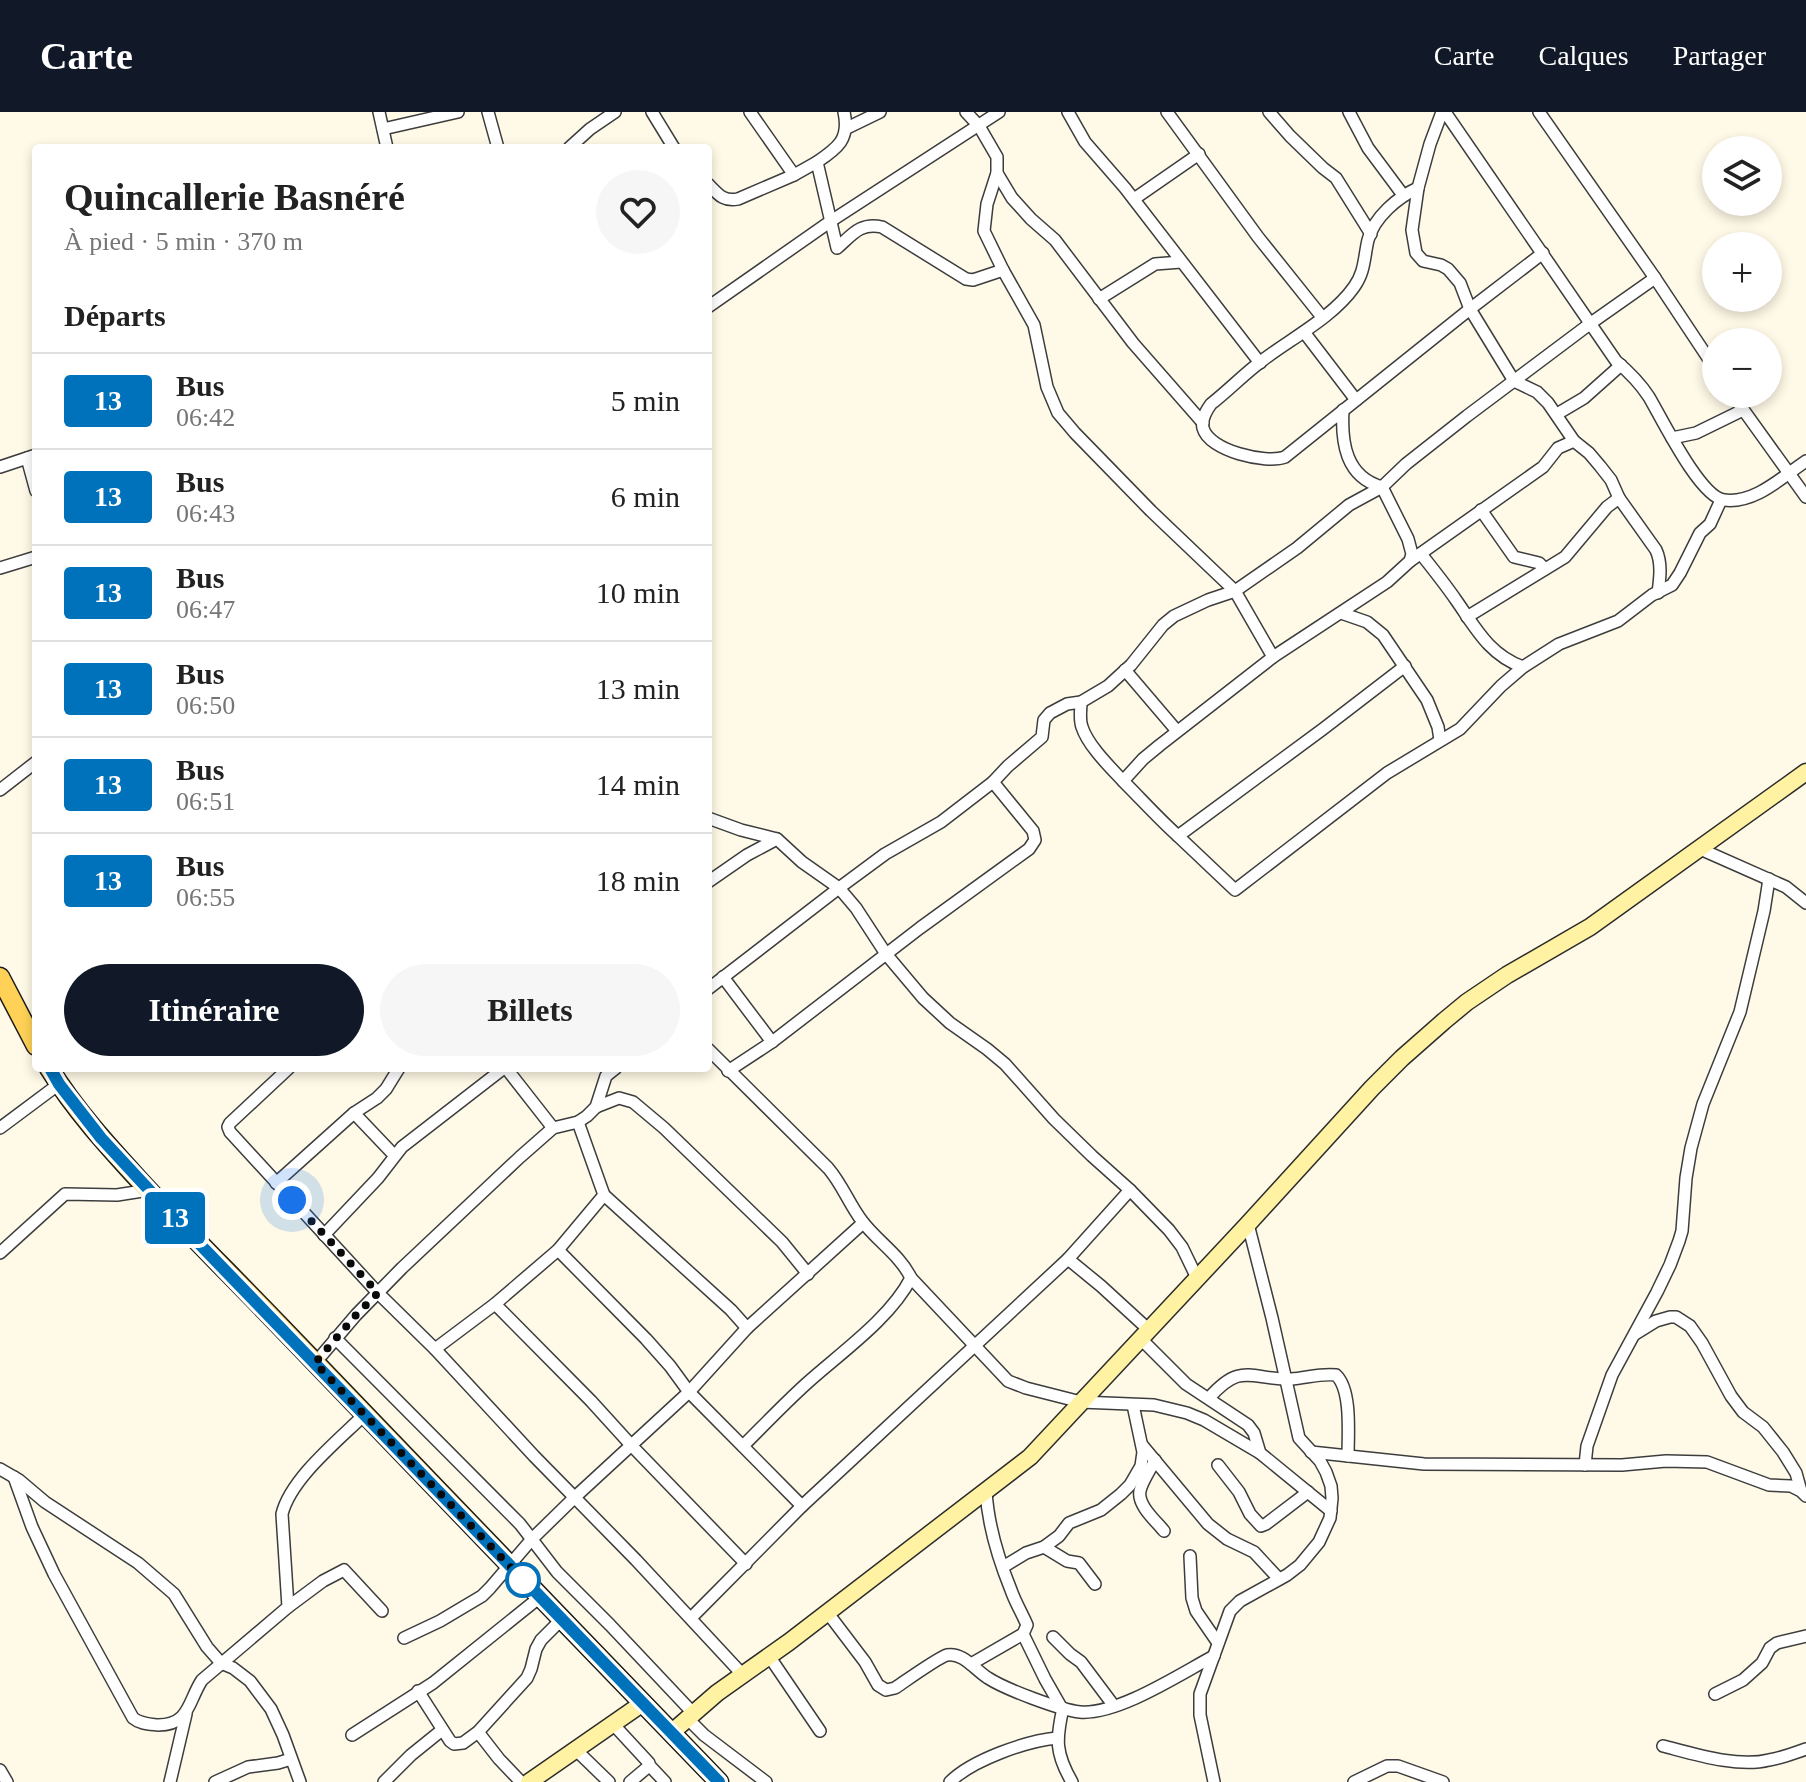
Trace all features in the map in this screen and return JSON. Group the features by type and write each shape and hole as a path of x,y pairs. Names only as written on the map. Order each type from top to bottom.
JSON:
{"main road":[{"path":"0,977 7,1006 32,1040"},
{"path":"54,1076 101,1138 149,1190 719,1782"}],"street":[{"path":"379,112 386,144"},
{"path":"383,129 458,112"},
{"path":"488,112 497,144"},
{"path":"573,144 615,112"},
{"path":"652,112 672,144"},
{"path":"750,112 794,175"},
{"path":"712,188 720,197 738,199 817,162 839,144 847,128 844,112"},
{"path":"847,128 880,112"},
{"path":"966,112 979,126 997,157 997,173 987,204 984,231 1034,325 1053,404 1064,421 1151,511 1235,591 1273,657"},
{"path":"712,304 831,221 999,112"},
{"path":"1068,112 1085,142 1134,199 1260,363"},
{"path":"1167,112 1258,237 1322,317"},
{"path":"1269,112 1336,178 1371,234"},
{"path":"1349,112 1368,148 1403,195"},
{"path":"1539,112 1702,349"},
{"path":"1658,593 1659,556 1619,498 1611,480 1589,453 1574,441 1557,414 1537,392 1514,381 1470,309 1460,283 1448,269 1423,261 1416,253 1412,230 1418,188 1430,144 1447,113 1591,323 1621,365 1639,383 1692,471 1710,493 1721,500 1752,496 1806,461"},
{"path":"1134,199 1199,154"},
{"path":"817,162 837,248 856,231 870,225 882,227 966,279 973,280 1003,270"},
{"path":"997,173 1012,198 1055,240 1133,343 1203,423"},
{"path":"1418,188 1403,195 1377,223 1371,234 1361,277 1353,290 1211,404 1205,412 1203,423 1208,437 1232,451 1258,458 1278,460 1285,457 1543,253"},
{"path":"1099,299 1155,264 1181,262"},
{"path":"712,986 885,854 941,822 993,782 1042,737 1044,720 1050,713 1067,704 1081,702 1108,686 1174,616 1235,591 1297,548 1349,505 1382,487 1423,450 1655,278"},
{"path":"1304,332 1356,400"},
{"path":"1557,414 1584,398 1621,365"},
{"path":"1343,410 1344,445 1355,470 1371,484 1382,487 1408,539 1412,554 1410,561"},
{"path":"1672,438 1696,433 1743,410 1806,497"},
{"path":"1123,781 1143,759 1273,657 1387,582 1410,561 1543,467 1558,448 1574,441"},
{"path":"0,467 31,456"},
{"path":"1467,617 1565,557 1607,507 1619,498"},
{"path":"1081,702 1080,719 1086,736 1103,760 1146,806 1235,890 1387,773 1469,721 1523,667 1559,644 1618,621 1652,595 1672,585 1700,533 1710,524 1721,500"},
{"path":"1481,510 1514,557 1539,563 1545,569"},
{"path":"1421,554 1479,635 1509,662 1523,667"},
{"path":"0,568 32,558"},
{"path":"1341,613 1373,626 1383,635 1427,700 1440,740"},
{"path":"1178,836 1405,666"},
{"path":"1125,670 1177,731"},
{"path":"0,790 32,765"},
{"path":"671,1733 742,1674 1030,1457 1372,1088 1444,1021 1507,975 1590,927 1806,772"},
{"path":"728,1071 772,1042 1029,849 1035,840 1033,831 993,782"},
{"path":"712,819 777,839 802,862 839,888 886,954 923,998 950,1023 1005,1064 1061,1126 1130,1190 1182,1247 1197,1278"},
{"path":"712,879 777,839"},
{"path":"1698,848 1786,887 1806,903"},
{"path":"1585,1465 1587,1446 1612,1375 1663,1279 1679,1241 1691,1148 1703,1104 1740,1012 1769,879"},
{"path":"723,977 772,1042"},
{"path":"712,1053 836,1178 863,1223 1011,1384 1081,1402 1154,1405 1187,1413 1260,1453 1331,1511"},
{"path":"285,1072 228,1127 230,1132 378,1293 435,1349 742,1674"},
{"path":"276,1183 354,1113 377,1098 397,1072"},
{"path":"324,1235 378,1178 394,1155 500,1072"},
{"path":"508,1072 553,1128"},
{"path":"596,1107 610,1072"},
{"path":"0,1128 54,1076"},
{"path":"315,1363 335,1338 448,1223 553,1128 578,1122 596,1107 619,1098 633,1102 664,1128 791,1252 808,1274"},
{"path":"354,1113 394,1155"},
{"path":"578,1122 604,1195 747,1328"},
{"path":"0,1253 65,1194 117,1195 149,1190"},
{"path":"691,1618 802,1506 1068,1259 1130,1190"},
{"path":"435,1349 495,1304 558,1250 604,1195"},
{"path":"404,1638 482,1596 532,1539 689,1392 747,1328 863,1223"},
{"path":"1214,1782 1200,1715 1200,1694 1230,1611 1240,1601 1300,1565 1319,1542 1331,1511 1333,1491 1320,1461 1299,1438 1248,1224"},
{"path":"558,1250 646,1339 689,1392 802,1506"},
{"path":"1068,1259 1101,1286 1186,1384 1248,1425 1259,1444 1260,1453"},
{"path":"743,1446 804,1386 871,1327 904,1292 911,1278"},
{"path":"495,1304 746,1564"},
{"path":"1633,1335 1656,1321 1670,1317 1676,1317 1690,1326 1731,1396 1783,1452 1804,1494"},
{"path":"335,1338 520,1524 557,1572 610,1625 704,1735 766,1782"},
{"path":"1209,1398 1222,1384 1241,1375 1286,1379 1333,1374 1342,1382 1347,1406 1348,1456"},
{"path":"1003,1567 1026,1553 1044,1547 1059,1536 1069,1523 1101,1510 1121,1494 1141,1466 1142,1445 1133,1405"},
{"path":"288,1607 284,1504 299,1480 365,1414"},
{"path":"1142,1445 1208,1524 1227,1539 1254,1552 1279,1579"},
{"path":"1311,1452 1424,1464 1707,1462 1769,1485 1791,1486 1804,1494"},
{"path":"1155,1460 1140,1489 1140,1498 1164,1531"},
{"path":"1218,1465 1261,1526 1308,1492"},
{"path":"4,1473 138,1563 168,1588 207,1647 221,1663 250,1681 271,1709 300,1782"},
{"path":"4,1473 86,1635 133,1718 138,1722 161,1725 175,1722 186,1713"},
{"path":"971,1664 1023,1634 1027,1625 1010,1589 990,1525 986,1491"},
{"path":"1044,1547 1067,1561 1079,1563 1095,1584"},
{"path":"1190,1556 1192,1598 1196,1611 1218,1643"},
{"path":"170,1782 186,1713 197,1687 288,1607 344,1570 382,1611"},
{"path":"352,1735 442,1676 540,1597"},
{"path":"827,1612 865,1662 878,1685 886,1690 895,1688 945,1655 958,1656 989,1679 1034,1698 1080,1712 1094,1711 1134,1698 1214,1656"},
{"path":"418,1691 454,1744 463,1743 478,1732 528,1676 541,1640 562,1619"},
{"path":"1023,1634 1062,1707 1057,1738 1059,1752 1072,1782"},
{"path":"1715,1694 1743,1680 1762,1663 1770,1648 1777,1643 1806,1636"},
{"path":"1053,1637 1081,1662 1114,1706"},
{"path":"769,1656 820,1731"},
{"path":"529,1782 643,1703"},
{"path":"613,1724 665,1782"},
{"path":"384,1782 442,1730"},
{"path":"478,1732 521,1782"},
{"path":"950,1782 983,1760 1057,1738"},
{"path":"1663,1746 1752,1763 1806,1749"},
{"path":"576,1750 609,1782"},
{"path":"215,1782 248,1767 291,1759"},
{"path":"630,1782 649,1765"},
{"path":"1354,1782 1387,1766 1398,1766 1443,1782"},
{"path":"0,1770 7,1782"}],"bus line":[{"name":"13","path":"52,1072 101,1138 188,1232 719,1782"}],"route":[{"path":"292,1200 378,1293 315,1363 523,1580"}]}
